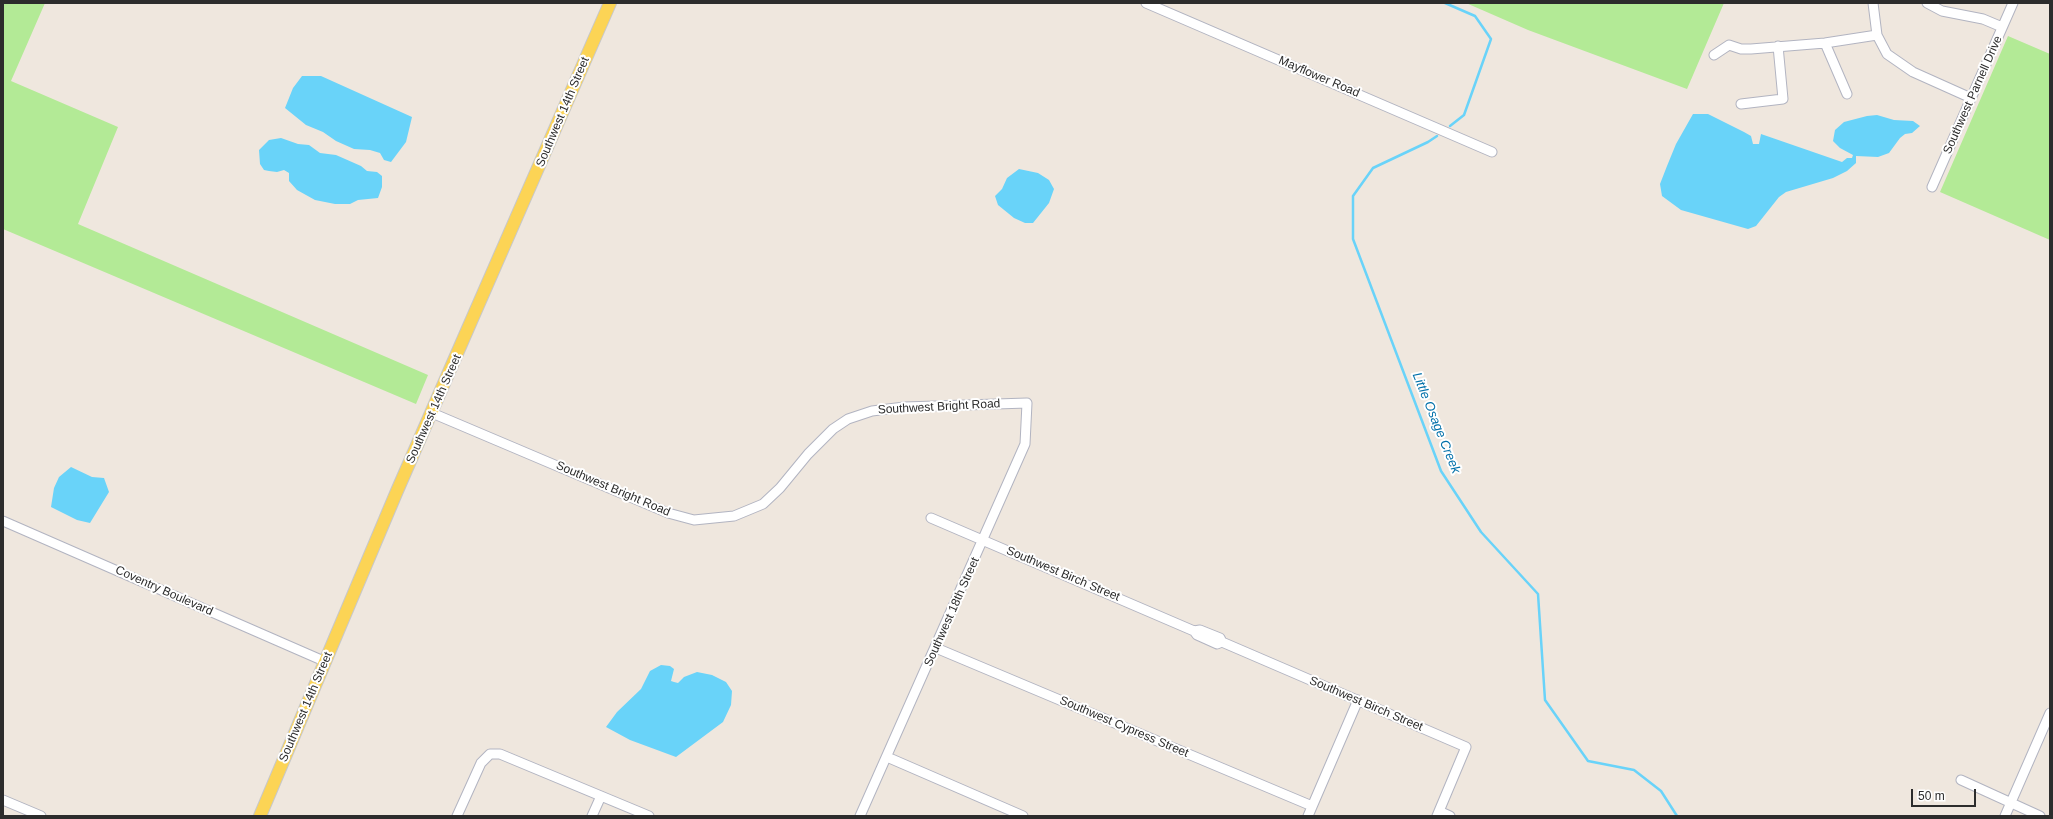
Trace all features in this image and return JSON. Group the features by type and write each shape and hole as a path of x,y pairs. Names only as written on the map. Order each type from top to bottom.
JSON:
{"main road":[{"name":"Southwest 14th Street","path":"260,816 432,413 610,3"}],"street":[{"name":"Mayflower Road","path":"1146,3 1492,152"},
{"path":"1873,3 1877,35 1887,54 1908,69 1971,98"},
{"path":"1927,3 1942,11 1983,19 2002,27"},
{"name":"Southwest Parnell Drive","path":"1932,187 2013,3"},
{"path":"1714,55 1729,45 1741,49 1824,43 1877,35"},
{"path":"1824,43 1847,94"},
{"path":"1741,104 1783,99 1778,46"},
{"name":"Southwest Bright Road","path":"432,413 668,513 694,520 734,516 763,504 780,488 808,454 833,429 848,419 872,411 904,407 1027,403"},
{"name":"Southwest 18th Street","path":"860,816 936,648 1025,444 1027,403"},
{"name":"Southwest Birch Street","path":"931,518 1194,631 1200,630 1213,635 1220,638 1222,642 1466,747 1438,814"},
{"name":"Coventry Boulevard","path":"3,521 326,662"},
{"name":"Southwest Cypress Street","path":"936,648 1312,806"},
{"path":"1308,816 1358,700"},
{"path":"2005,816 2050,713"},
{"path":"457,816 481,763 490,754 500,754 649,816"},
{"path":"887,757 1023,816"},
{"path":"1961,780 2040,816"},
{"path":"592,816 601,796"},
{"path":"3,800 42,816"},
{"path":"1438,814 1450,816"}],"green space":[{"path":"3,3 45,3 11,81 118,127 78,224 428,375 416,404 3,229"},
{"path":"1466,3 1724,3 1687,89 1528,30"},
{"path":"2008,36 2050,54 2050,240 1940,192"}],"water":[{"path":"302,76 321,76 412,117 406,142 391,162 384,160 380,153 370,150 354,149 336,141 323,132 306,125 285,108 293,88"},
{"path":"1693,114 1708,114 1744,132 1751,136 1753,144 1759,144 1761,134 1842,162 1847,158 1852,158 1853,155 1840,148 1833,141 1835,130 1844,122 1877,115 1894,120 1913,121 1920,126 1912,133 1905,134 1900,138 1889,153 1878,157 1856,156 1856,163 1847,171 1833,178 1786,192 1779,197 1756,226 1748,229 1681,210 1662,196 1660,184 1676,144"},
{"path":"281,138 298,144 309,145 320,153 336,155 361,166 367,171 377,172 382,176 382,187 378,198 358,200 350,204 335,204 315,200 297,190 289,181 289,173 284,170 277,172 264,170 260,164 259,150 269,140"},
{"path":"1019,169 1038,173 1049,180 1054,189 1049,203 1033,223 1025,223 1014,218 998,205 995,196 1002,189 1007,178"},
{"path":"71,467 92,477 104,478 109,492 90,523 77,520 51,507 54,488 59,477"},
{"path":"661,665 670,666 674,669 671,681 678,683 684,677 697,672 712,675 726,682 732,691 731,705 723,722 676,757 630,740 606,727 617,712 641,689 650,671"}],"waterway":[{"name":"Little Osage Creek","path":"1445,3 1475,16 1491,39 1464,115 1450,126"},
{"name":"Little Osage Creek","path":"1437,136 1428,142 1373,168 1353,196 1353,239 1441,471 1481,532 1538,594 1545,700 1588,761 1634,770 1661,791 1677,816"}]}
